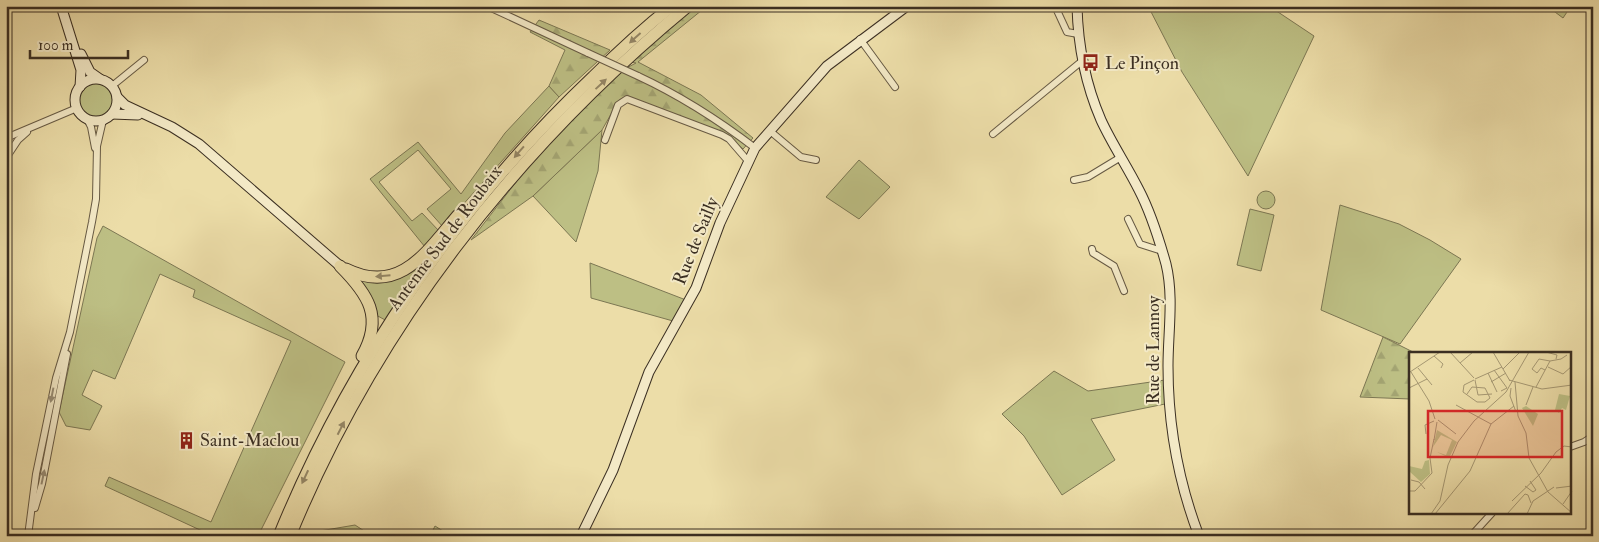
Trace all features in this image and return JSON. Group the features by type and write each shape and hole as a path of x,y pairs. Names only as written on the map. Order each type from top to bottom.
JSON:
{"highway":[{"name":"Antenne Sud de Roubaix","path":"279,536 316,455 361,370 401,307 444,245 499,176 575,93 672,6"},
{"name":"Antenne Sud de Roubaix","path":"290,536 330,448 369,376 410,311 461,239 520,166 573,110 688,6"},
{"path":"340,266 352,272 372,277 392,275 408,269 421,258 479,191 499,176"},
{"path":"316,455 324,427 365,352 372,330 372,316 366,297 359,285 340,266"}],"main road":[{"path":"61,6 82,72 80,87 76,97 77,108 87,119 103,120 112,114 117,105 117,97"},
{"name":"Rue de Sailly","path":"581,536 613,470 649,372 696,288 720,223 755,148 827,66 907,6"},
{"name":"Rue de Lannoy","path":"1077,6 1082,62 1098,112 1148,210 1162,251 1169,286 1168,378 1173,436 1183,488 1198,536"},
{"path":"72,36 90,72 112,86 117,97 124,105 178,130 199,144 340,266"},
{"path":"80,87 90,80 102,80"},
{"path":"112,114 151,118"}],"street":[{"path":"487,6 692,103 755,148"},
{"path":"1055,6 1067,32 1078,34"},
{"path":"860,40 895,87"},
{"path":"112,86 144,60"},
{"path":"993,134 1082,62"},
{"path":"605,140 618,105 627,99 722,135 748,161"},
{"path":"6,138 77,108"},
{"path":"87,119 91,127 96,157"},
{"path":"30,524 42,484 95,206 96,157 103,120"},
{"path":"6,158 18,140 32,128"},
{"path":"770,131 801,157 816,160"},
{"path":"1074,180 1088,177 1121,157"},
{"path":"1128,219 1140,244 1162,251"},
{"path":"1092,249 1093,253 1114,266 1124,291"},
{"path":"28,536 35,480 46,426 56,378 70,332"},
{"path":"46,426 53,428"},
{"path":"1572,445 1584,442 1593,436"},
{"path":"1471,536 1491,514"}],"green space":[{"path":"696,6 707,6 638,62 701,95 753,138 743,149 726,134 627,96 619,100 602,130 533,196 471,240 534,159 617,73 636,63 630,62 647,45"},
{"path":"1148,6 1269,6 1314,36 1248,176 1182,72"},
{"path":"1547,6 1571,6 1563,18"},
{"path":"539,20 610,50 559,97 549,86 565,50 530,32"},
{"path":"96,83 103,84 108,88 112,93 112,107 108,112 103,116 96,117 89,116 84,112 80,107 79,100 80,93 84,88 89,84"},
{"path":"549,86 559,97 443,227 427,209 451,189 418,150 379,182 412,221 422,213 439,231 425,247 370,179 418,142 461,194 505,133"},
{"path":"602,130 598,171 576,242 533,196"},
{"path":"859,160 890,187 859,219 826,197"},
{"path":"1266,191 1272,194 1275,200 1272,206 1266,209 1260,206 1257,200 1260,194"},
{"path":"1340,205 1399,224 1461,259 1400,344 1321,310"},
{"path":"1250,209 1274,215 1261,271 1237,265"},
{"path":"103,226 345,362 258,536 213,536 105,486 109,477 211,522 291,341 193,297 195,290 160,274 115,379 93,370 82,395 102,406 90,430 66,426 59,412 97,238"},
{"path":"432,255 387,321 376,315 358,280 374,280"},
{"path":"590,263 686,300 673,321 591,298"},
{"path":"1383,337 1413,352 1409,352 1409,399 1360,397"},
{"path":"1054,371 1088,391 1165,380 1165,404 1091,419 1115,460 1062,495 1024,436 1002,414"},
{"path":"355,525 372,536 307,536 308,533"},
{"path":"435,526 451,536 430,536"}],"place":[{"name":"Le Pinçon","path":"1091,63"},
{"name":"Saint-Maclou","path":"186,440"}]}
